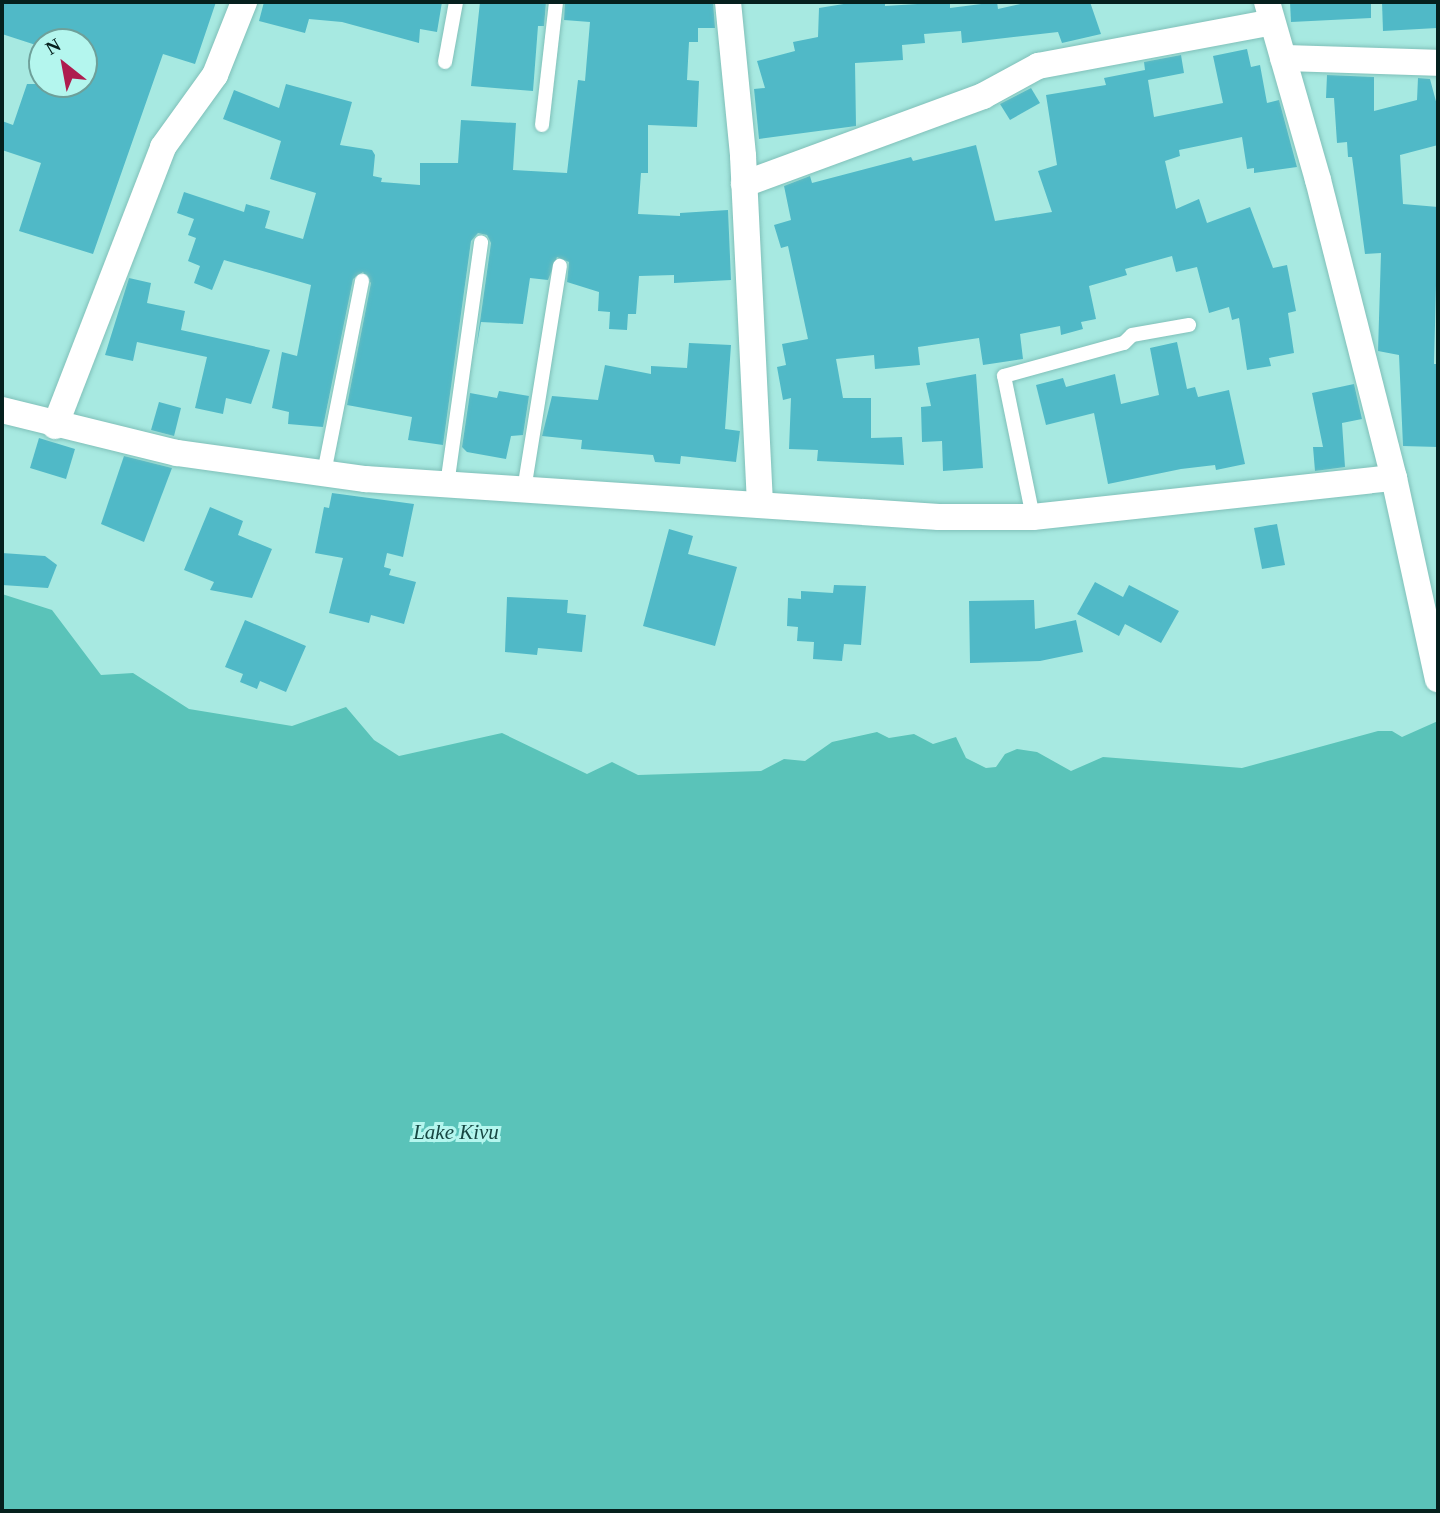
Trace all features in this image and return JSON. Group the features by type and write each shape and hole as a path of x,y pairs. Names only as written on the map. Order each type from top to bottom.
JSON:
{"street":[{"path":"55,426 163,147 215,75 244,2"},
{"path":"728,2 744,184 760,504"},
{"path":"744,184 983,96 1038,66 1270,12 1394,478 1438,679"},
{"path":"1283,58 1438,63"},
{"path":"2,410 55,426 177,453 324,473 447,485 939,517 1033,517 1394,478"}],"lane":[{"path":"445,62 456,2"},
{"path":"542,125 556,2"},
{"path":"447,485 481,242"},
{"path":"524,490 559,266"},
{"path":"324,473 362,281"},
{"path":"1033,517 1004,376 1124,343 1132,335 1189,325"}],"water":[{"name":"Lake Kivu","path":"2,594 52,610 101,675 133,673 189,709 292,726 346,707 374,740 399,756 502,733 587,774 612,762 638,775 761,771 784,759 805,761 832,742 877,732 889,738 914,734 933,744 956,737 966,758 986,768 996,767 1005,754 1017,749 1037,752 1071,771 1103,757 1242,768 1378,731 1392,731 1402,737 1438,721 1438,1511 2,1511"}],"building":[{"path":"2,2 216,2 195,64 163,54 93,254 19,231 41,163 2,150 2,121 13,125 27,84 28,98 98,98 98,28 28,28 28,42 2,34"},
{"path":"264,2 442,2 437,32 420,29 419,43 342,22 309,19 305,33 259,21"},
{"path":"480,2 546,2 544,26 538,26 533,91 471,86"},
{"path":"565,2 713,2 715,28 698,28 698,42 689,42 687,80 699,81 697,127 648,125 648,173 641,173 638,214 680,216 680,213 728,210 731,280 674,283 674,275 639,276 636,314 628,314 627,330 609,329 610,312 598,311 599,292 567,282 569,262 557,257 548,280 530,278 523,324 481,322 476,350 491,243 487,235 478,233 471,241 443,445 408,440 412,417 347,405 371,283 363,272 353,279 323,427 288,424 289,412 272,408 282,352 297,356 311,285 224,260 212,290 194,283 200,266 188,261 196,238 188,235 194,219 177,213 184,192 244,212 246,204 270,211 265,228 303,239 316,193 270,179 281,141 223,119 234,90 279,108 286,84 352,102 340,145 372,150 375,155 373,176 382,178 381,182 420,185 420,163 458,163 461,120 516,123 513,170 567,173 578,80 585,81 590,22 564,20"},
{"path":"856,2 885,2 885,6 950,2 950,8 997,2 998,9 1029,2 1090,2 1101,34 1062,43 1058,32 962,43 961,31 924,34 925,43 902,45 903,60 855,63 856,126 759,139 754,89 765,88 757,61 795,51 793,42 818,37 819,8"},
{"path":"1290,2 1371,2 1371,18 1291,22"},
{"path":"1382,2 1436,2 1437,28 1383,31"},
{"path":"1247,49 1251,67 1260,65 1267,103 1279,100 1297,167 1254,173 1254,168 1247,169 1242,137 1179,150 1180,156 1165,161 1176,209 1199,199 1207,223 1250,207 1273,268 1287,265 1296,311 1288,313 1294,353 1269,358 1271,366 1247,370 1239,318 1232,320 1229,307 1209,313 1197,267 1176,272 1172,256 1125,269 1127,275 1089,286 1096,319 1081,322 1083,329 1061,335 1060,326 1020,334 1023,359 983,365 979,338 918,347 920,365 875,369 874,355 836,359 843,398 871,398 871,438 902,437 904,465 817,461 818,450 789,449 791,398 783,400 777,367 786,365 782,344 808,339 788,246 781,248 774,225 791,220 784,186 810,176 812,183 911,157 913,161 976,145 995,221 1052,212 1038,171 1057,165 1046,95 1106,85 1104,78 1145,70 1144,62 1181,55 1184,73 1148,80 1154,117 1223,103 1213,56"},
{"path":"1327,75 1374,77 1374,111 1417,100 1418,78 1430,79 1438,109 1438,145 1400,155 1403,204 1438,207 1434,364 1438,364 1438,447 1403,446 1399,355 1378,351 1381,253 1365,254 1352,157 1348,157 1347,142 1337,143 1334,98 1326,98"},
{"path":"1031,88 1040,103 1010,120 1000,104"},
{"path":"129,278 151,283 147,303 185,311 181,330 270,350 251,404 226,398 223,414 195,408 207,357 137,342 133,361 105,355"},
{"path":"1177,342 1187,389 1195,387 1198,397 1229,390 1245,464 1216,470 1215,465 1181,469 1108,484 1094,413 1046,425 1036,385 1063,378 1066,387 1115,374 1121,404 1159,395 1150,348"},
{"path":"689,343 731,345 725,429 740,431 736,462 681,456 680,464 655,462 653,455 581,449 582,440 542,436 552,396 598,400 605,365 651,374 651,366 687,368"},
{"path":"976,374 983,468 943,471 942,441 922,442 921,407 931,406 926,383"},
{"path":"1354,384 1362,419 1342,423 1345,467 1315,471 1313,447 1323,447 1312,393"},
{"path":"499,391 529,396 523,435 511,436 506,459 467,452 462,447 470,393 497,398"},
{"path":"159,402 181,408 174,436 151,430"},
{"path":"39,438 75,449 66,479 30,468"},
{"path":"124,456 172,468 144,542 101,524"},
{"path":"332,493 414,504 403,557 387,553 384,567 391,569 389,575 416,582 404,624 371,615 369,623 329,613 343,558 315,553 324,507 329,508"},
{"path":"210,507 243,521 238,535 272,549 252,598 210,590 214,582 184,570"},
{"path":"1277,524 1285,565 1262,569 1254,528"},
{"path":"669,529 693,536 688,554 737,567 715,646 643,626"},
{"path":"2,553 45,556 57,565 48,588 2,585"},
{"path":"1095,582 1123,597 1129,585 1179,611 1161,643 1125,624 1119,636 1077,614"},
{"path":"834,585 866,586 861,645 844,644 842,661 813,659 814,642 797,641 798,627 787,626 788,598 801,599 801,591 833,593"},
{"path":"507,597 568,600 567,613 586,615 582,652 538,648 537,655 505,652"},
{"path":"1034,600 1035,629 1076,620 1083,652 1040,661 970,663 969,601"},
{"path":"245,620 306,646 286,692 260,681 257,689 240,682 243,674 225,667"}]}
